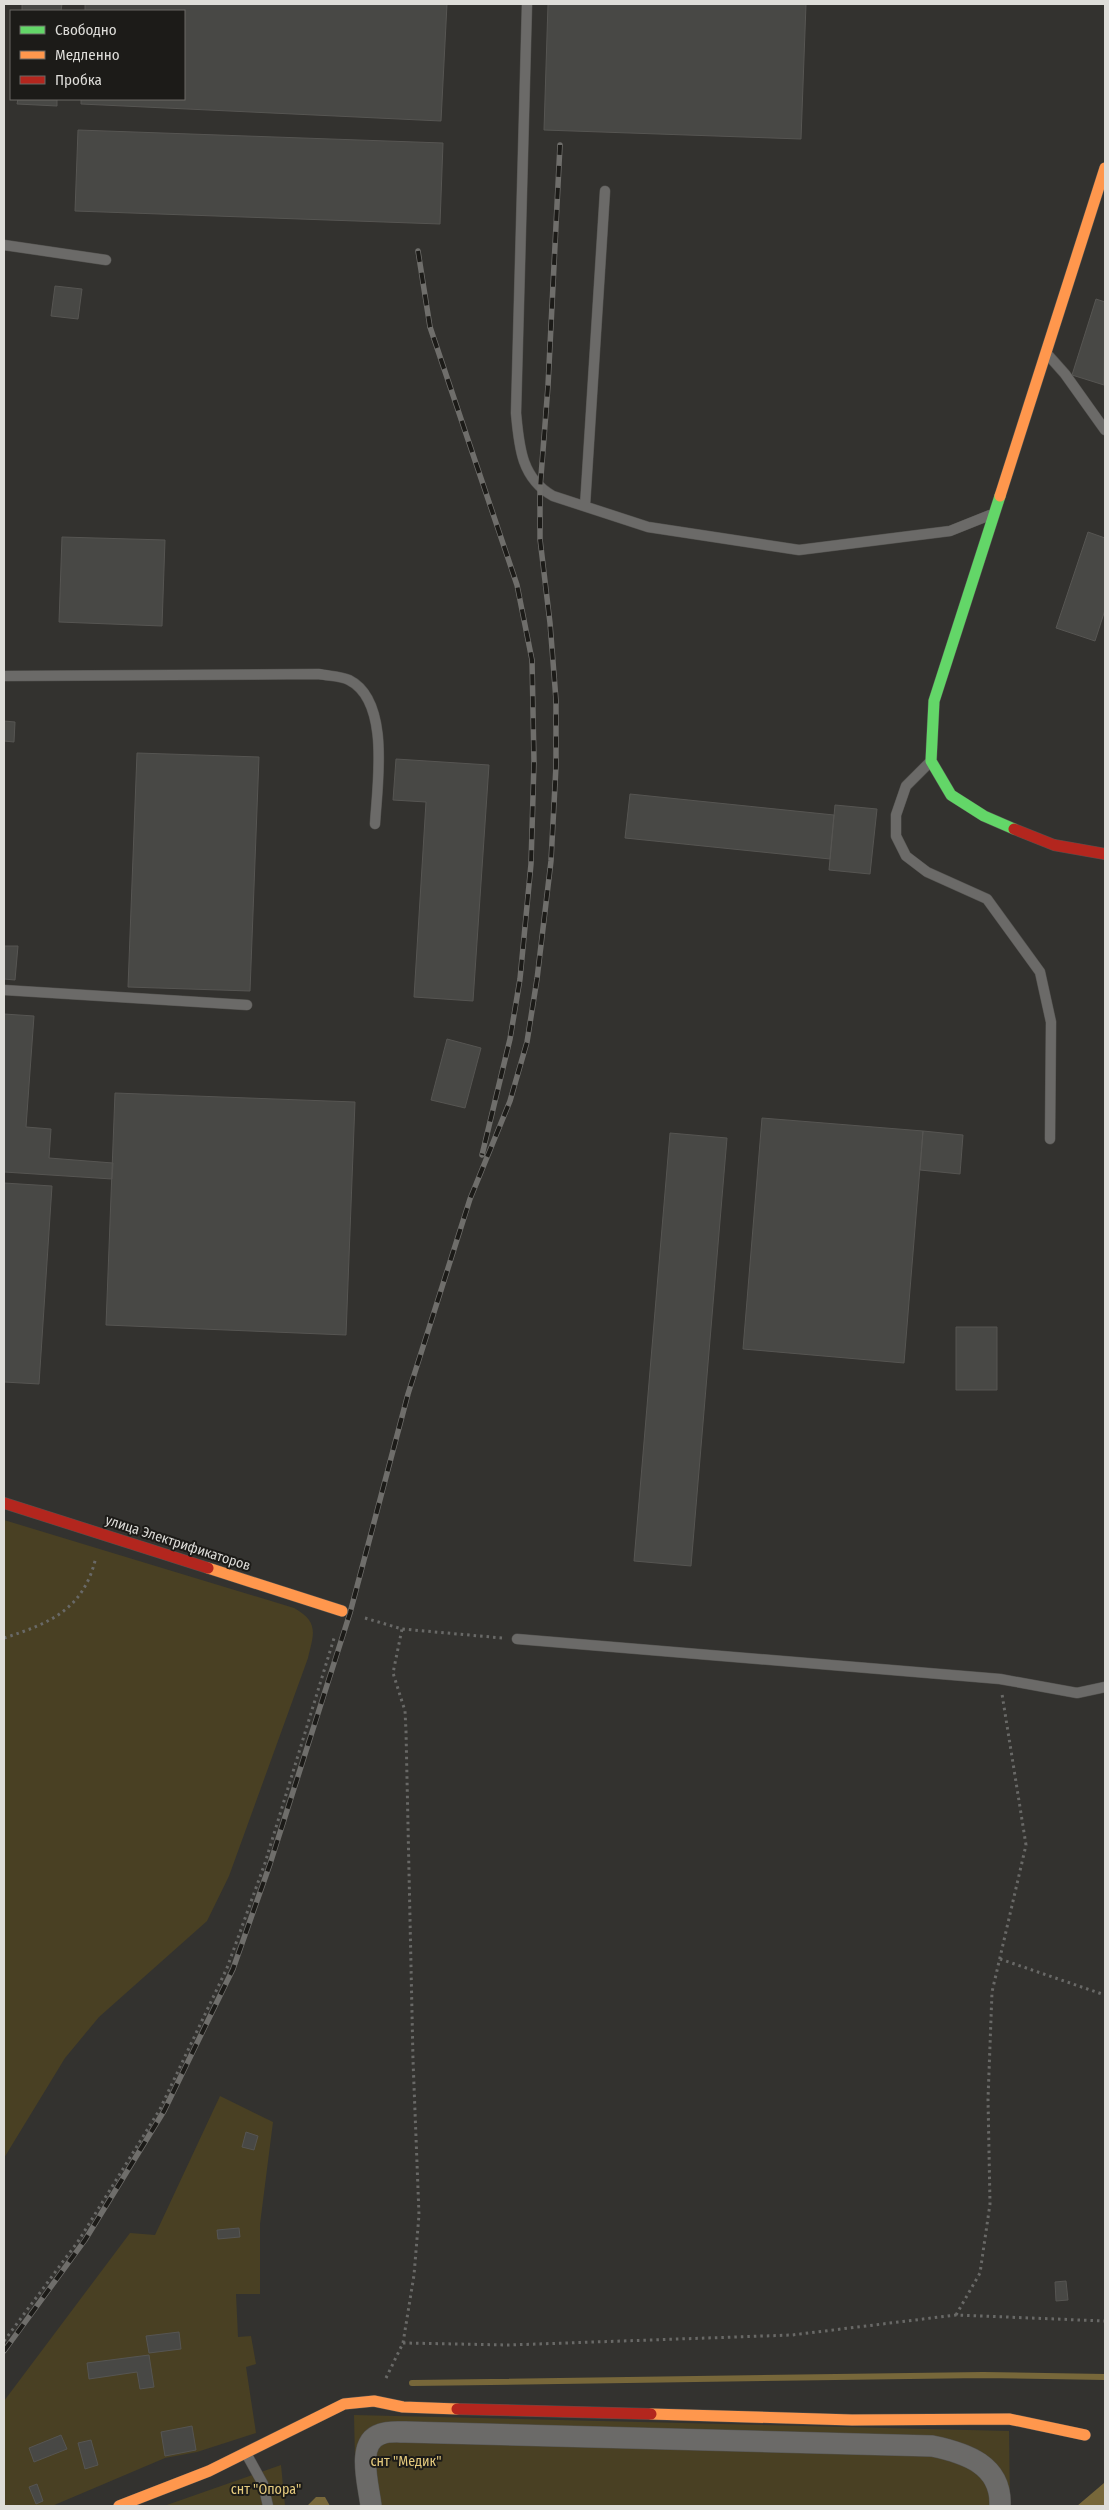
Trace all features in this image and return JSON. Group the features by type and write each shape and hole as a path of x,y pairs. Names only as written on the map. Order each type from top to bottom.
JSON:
{"street":[{"path":"1105,168 934,700 931,762 951,795 984,816 1054,845 1105,854"},
{"name":"улица Электрификаторов","path":"4,1503 342,1611"},
{"path":"119,2506 154,2494 209,2471 344,2404 373,2399 402,2407 852,2420 1008,2419 1085,2435"},
{"path":"370,2506 365,2453 371,2439 382,2433 405,2432 932,2446 958,2451 977,2462 995,2478 1000,2506"}],"lane":[{"path":"527,4 516,413 524,466 540,489 553,496 648,527 799,550 950,531 995,512"},
{"path":"586,506 605,191"},
{"path":"4,245 106,260"},
{"path":"1046,353 1065,374 1105,430"},
{"path":"4,676 319,674 349,680 367,697 375,717 378,749 375,824"},
{"path":"931,762 906,786 896,815 896,836 906,856 927,872 987,899 1040,972 1051,1022 1050,1139"},
{"path":"4,990 247,1005"},
{"path":"518,1639 1000,1679 1077,1693 1105,1687"},
{"path":"245,2452 263,2484 268,2506"},
{"path":"154,2494 156,2506"}],"path":[{"path":"4,1638 35,1628 71,1607 91,1578 101,1534"},
{"path":"4,2341 79,2240 160,2109 226,1968 265,1863 342,1611"},
{"path":"367,1618 402,1629 518,1639"},
{"path":"373,2399 403,2342 414,2275 419,2215 413,2060 406,1731 405,1711 393,1673 402,1629"},
{"path":"956,2315 980,2273 990,2204 988,2099 992,1992 1026,1845 1000,1679"},
{"path":"1000,1959 1105,1995"},
{"path":"403,2342 509,2345 792,2335 956,2315 1104,2320"}],"green space":[{"path":"4,1520 294,1608 308,1618 313,1629 313,1635 308,1658 229,1876 207,1921 99,2017 65,2058 4,2158"},
{"path":"220,2096 273,2122 260,2224 260,2294 236,2294 238,2337 251,2336 256,2364 246,2367 256,2433 197,2452 165,2458 52,2506 4,2506 4,2401 130,2233 155,2235"},
{"name":"снт \"Медик\"","path":"354,2415 1009,2431 1010,2506 361,2506 355,2458"},
{"name":"снт \"Опора\"","path":"281,2465 285,2506 164,2506"}],"shaded area":[{"path":"1104,2483 1105,2506 1077,2506"},
{"path":"316,2497 325,2497 330,2506 307,2506"}],"building":[{"path":"22,4 62,4 61,10 22,10"},
{"path":"85,4 447,4 441,121 81,104 81,100 185,100 185,10 85,10"},
{"path":"548,4 806,4 801,139 544,130"},
{"path":"18,100 57,100 57,106 17,104"},
{"path":"78,130 443,143 440,224 75,211"},
{"path":"55,286 82,289 78,319 51,316"},
{"path":"1096,299 1105,302 1104,385 1072,375"},
{"path":"1088,532 1105,538 1105,610 1095,641 1056,628"},
{"path":"62,537 165,540 162,626 59,622"},
{"path":"4,721 15,722 14,742 4,741"},
{"path":"137,753 259,757 250,991 128,987"},
{"path":"396,759 489,765 473,1001 414,997 426,802 393,800"},
{"path":"630,794 834,815 830,859 625,838"},
{"path":"835,805 877,809 870,874 829,870"},
{"path":"4,946 18,946 15,980 4,979"},
{"path":"4,1014 34,1016 26,1127 51,1129 49,1158 113,1163 112,1179 4,1172"},
{"path":"447,1039 481,1048 465,1108 431,1100"},
{"path":"115,1093 355,1102 346,1335 106,1325"},
{"path":"762,1118 923,1131 904,1363 743,1349"},
{"path":"923,1131 963,1135 960,1174 920,1170"},
{"path":"670,1133 727,1138 691,1566 634,1561"},
{"path":"4,1183 52,1186 39,1384 4,1382"},
{"path":"956,1327 997,1327 997,1390 956,1390"},
{"path":"246,2132 258,2136 254,2150 242,2147"},
{"path":"239,2228 240,2237 218,2239 217,2230"},
{"path":"1066,2281 1068,2300 1056,2301 1055,2282"},
{"path":"179,2332 181,2349 149,2353 146,2336"},
{"path":"149,2355 154,2387 140,2389 137,2372 89,2379 87,2363"},
{"path":"192,2426 196,2450 165,2456 161,2432"},
{"path":"61,2435 67,2449 34,2462 29,2448"},
{"path":"91,2440 98,2465 85,2469 78,2443"},
{"path":"37,2484 43,2501 36,2504 29,2487"}],"waterway":[{"path":"412,2383 983,2375 1105,2377"}],"railway":[{"path":"4,2351 85,2240 164,2111 233,1969 270,1864 350,1613 408,1394 470,1199 510,1101 527,1042 537,979 551,861 556,766 556,700 550,623 540,539 540,489 548,386 560,145"},
{"path":"418,251 430,327 517,585 532,660 534,762 531,864 520,979 510,1039 482,1155"}],"traffic: fast":[{"path":"1000,496 934,701 931,761 951,795 984,816 1014,829"}],"traffic: slow":[{"path":"1000,496 1105,168"},
{"path":"208,1568 342,1611"},
{"path":"119,2506 209,2471 344,2404 374,2401 403,2407 457,2409"},
{"path":"651,2414 852,2420 1009,2419 1085,2435"}],"traffic: jam":[{"path":"1014,829 1054,845 1105,854"},
{"path":"4,1503 208,1568"},
{"path":"457,2409 651,2414"}]}
